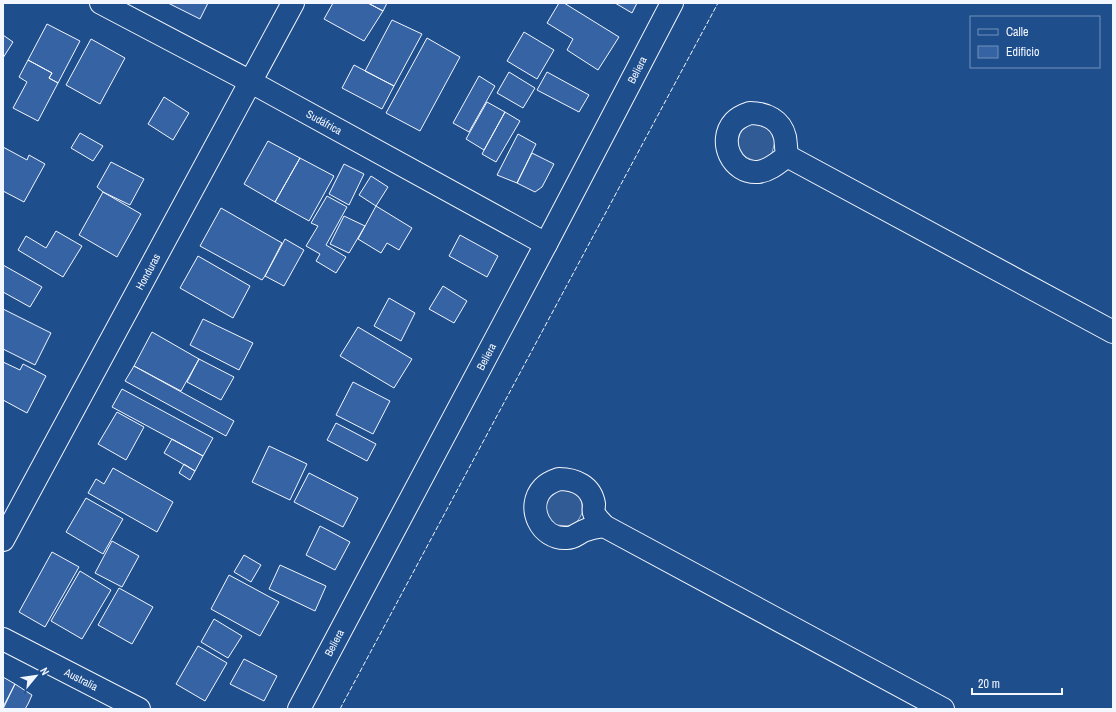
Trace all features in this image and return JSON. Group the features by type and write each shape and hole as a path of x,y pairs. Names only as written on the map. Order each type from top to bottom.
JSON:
{"street":[{"name":"Sudáfrica","path":"101,3 251,82 546,244"},
{"name":"Honduras","path":"3,540 293,3"},
{"name":"Beliera","path":"299,709 672,3"},
{"path":"787,156 1113,332"},
{"path":"604,526 943,709"},
{"name":"Australia","path":"3,639 139,709"}],"shaded area":[{"path":"754,122 771,129 775,141 772,153 767,158 755,161 743,156 739,151 737,139 742,127"},
{"path":"561,488 579,495 582,501 582,513 579,519 575,524 569,526 556,525 546,517 546,499"}],"building":[{"path":"168,3 208,3 200,19"},
{"path":"333,3 368,3 383,11 364,41 324,19"},
{"path":"368,3 387,3 383,11"},
{"path":"559,3 564,3 619,37 598,70 567,50 573,39 547,23"},
{"path":"615,3 637,3 632,13"},
{"path":"392,20 422,34 394,86 365,71"},
{"path":"47,24 80,41 58,83 49,78 52,73 28,60"},
{"path":"524,32 554,50 537,79 507,61"},
{"path":"3,35 13,42 3,58"},
{"path":"427,38 460,57 420,131 386,113"},
{"path":"91,39 125,58 100,104 66,85"},
{"path":"28,60 52,73 49,78 58,83 38,121 13,108 27,82 19,77"},
{"path":"354,65 394,86 382,109 342,88"},
{"path":"509,72 535,88 523,108 497,93"},
{"path":"547,72 589,95 579,112 537,90"},
{"path":"479,76 495,86 469,132 453,123"},
{"path":"164,97 189,113 173,140 148,124"},
{"path":"487,102 505,112 484,150 466,139"},
{"path":"505,112 520,121 496,162 482,154"},
{"path":"80,133 103,146 93,161 71,148"},
{"path":"518,134 536,144 517,183 497,175"},
{"path":"268,141 300,158 275,202 244,184"},
{"path":"3,147 27,160 29,155 45,164 24,202 3,191"},
{"path":"532,153 554,164 542,187 535,192 517,183"},
{"path":"300,158 334,176 309,221 275,202"},
{"path":"111,162 144,179 130,205 103,192 97,187"},
{"path":"344,164 364,174 349,205 329,194"},
{"path":"371,176 388,187 376,206 359,195"},
{"path":"103,192 141,214 117,257 79,235"},
{"path":"327,196 347,207 326,245 346,257 336,273 316,261 320,254 306,246 318,226 311,223"},
{"path":"376,206 412,228 399,250 387,243 381,253 358,239"},
{"path":"221,208 282,243 262,280 200,246"},
{"path":"344,216 365,226 349,253 330,244"},
{"path":"56,231 82,246 63,277 18,250 26,236 46,248"},
{"path":"460,235 498,256 487,277 449,256"},
{"path":"285,239 304,250 284,286 265,276"},
{"path":"198,256 250,286 233,318 180,288"},
{"path":"3,265 42,287 30,307 3,292"},
{"path":"443,286 467,301 454,323 429,309"},
{"path":"389,298 415,313 401,341 374,326"},
{"path":"3,309 51,333 35,365 3,349"},
{"path":"203,319 253,343 239,370 190,345"},
{"path":"358,327 412,359 394,388 340,356"},
{"path":"152,332 199,359 181,391 134,366"},
{"path":"199,359 234,377 221,400 187,382"},
{"path":"3,362 20,370 23,364 46,376 27,413 3,400"},
{"path":"134,366 234,421 226,436 125,381"},
{"path":"353,382 390,401 373,434 336,415"},
{"path":"122,389 213,438 203,456 112,407"},
{"path":"117,412 144,427 126,460 98,444"},
{"path":"336,423 376,444 367,461 327,440"},
{"path":"172,439 203,456 195,471 164,453"},
{"path":"269,446 307,464 290,500 252,482"},
{"path":"184,464 195,471 190,480 179,473"},
{"path":"113,468 173,502 157,532 88,493 96,479 104,484"},
{"path":"309,473 358,498 343,527 294,502"},
{"path":"86,498 123,519 103,554 66,532"},
{"path":"320,526 350,542 335,570 306,555"},
{"path":"112,541 139,556 122,587 95,573"},
{"path":"52,552 79,567 45,627 19,612"},
{"path":"244,555 261,565 251,582 234,572"},
{"path":"280,565 326,586 315,611 269,589"},
{"path":"80,571 111,590 82,639 51,621"},
{"path":"229,575 279,602 260,636 211,609"},
{"path":"119,588 153,607 132,644 98,625"},
{"path":"214,619 242,636 228,658 201,642"},
{"path":"198,646 227,663 205,701 176,684"},
{"path":"244,659 277,676 264,701 230,684"},
{"path":"3,677 15,684 3,707"},
{"path":"15,684 32,695 28,704 25,709 3,709"}],"fence":[{"path":"340,709 718,3"}]}
